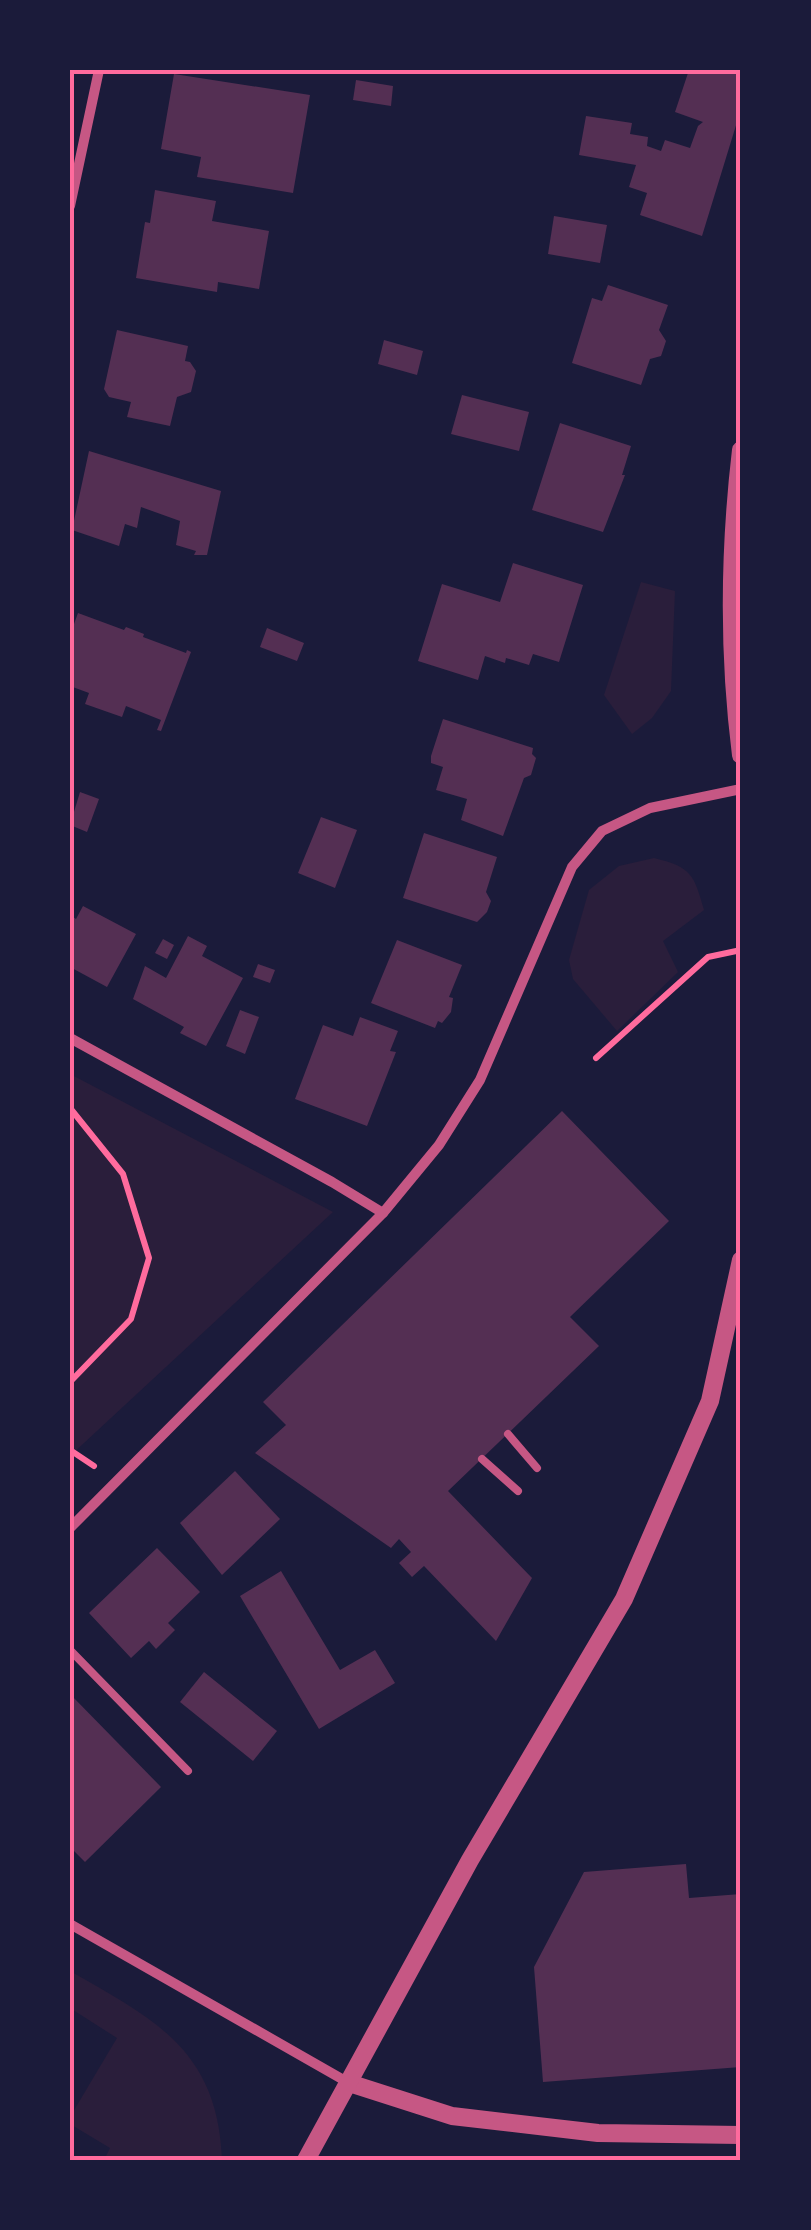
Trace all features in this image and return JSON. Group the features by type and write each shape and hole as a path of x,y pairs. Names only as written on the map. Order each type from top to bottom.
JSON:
{"street":[{"path":"70,206 99,70"},
{"path":"741,450 733,522 730,616 732,688 741,754"},
{"path":"70,1528 383,1213 439,1145 480,1080 572,867 602,831 650,808 741,789"},
{"path":"70,1038 383,1213"},
{"path":"306,2160 470,1860 624,1599 710,1401 741,1260"},
{"path":"70,1924 349,2083 452,2116 598,2133 741,2136"}],"lane":[{"path":"508,1434 537,1468"},
{"path":"482,1458 518,1492"},
{"path":"70,1650 188,1772"}],"path":[{"path":"596,1058 708,957 741,950"},
{"path":"70,1108 123,1174 149,1258 131,1319 70,1382"}],"shaded area":[{"path":"641,582 675,591 671,691 652,718 632,734 604,695"},
{"path":"654,858 689,874 704,910 663,941 678,972 617,1031 573,979 569,960 589,890 619,866"},
{"path":"70,1074 333,1212 70,1456"},
{"path":"70,1971 155,2024 195,2065 209,2091 222,2160 104,2160 110,2148 70,2124 70,2117 117,2038 70,2008"}],"building":[{"path":"689,70 741,70 741,109 702,236 640,215 647,193 629,187 636,165 579,155 586,116 632,123 630,134 648,137 647,146 661,151 665,140 690,148 703,122 675,112"},
{"path":"174,74 310,95 293,193 197,177 201,157 161,149"},
{"path":"356,80 393,86 391,106 353,100"},
{"path":"155,190 216,201 212,221 269,231 259,289 218,282 217,292 136,278 145,222 150,223"},
{"path":"554,216 607,225 600,263 548,254"},
{"path":"608,285 668,305 659,330 666,341 661,356 650,359 641,385 572,363 592,298 602,301"},
{"path":"117,330 188,346 185,361 196,371 191,392 177,397 170,426 127,417 131,402 109,397 104,389"},
{"path":"384,340 423,351 417,375 378,364"},
{"path":"462,395 529,412 519,451 451,434"},
{"path":"560,423 631,446 625,475 603,532 532,510"},
{"path":"89,451 221,491 207,555 194,555 196,551 176,545 180,521 141,507 137,528 125,524 119,546 72,530"},
{"path":"513,563 583,585 559,662 533,654 529,665 485,656 478,680 418,661 442,584 500,602"},
{"path":"78,613 191,652 161,731 157,730 161,720 126,706 122,717 85,704 89,693 70,686 70,635"},
{"path":"267,628 304,643 297,661 260,647"},
{"path":"443,719 533,748 536,758 531,775 524,778 503,836 461,820 467,799 436,790 443,767 431,763 431,756"},
{"path":"80,792 99,799 87,832 70,825"},
{"path":"321,817 357,830 335,888 298,873"},
{"path":"424,833 497,857 486,892 491,901 477,922 403,898"},
{"path":"83,906 136,934 107,987 70,967 70,915 76,919"},
{"path":"188,936 207,946 202,956 243,978 206,1046 180,1033 184,1027 133,999 145,966 166,978"},
{"path":"163,939 174,945 167,959 155,953"},
{"path":"397,940 462,965 449,997 453,998 451,1012 435,1028 371,1003"},
{"path":"258,964 275,970 270,983 253,977"},
{"path":"240,1010 259,1017 245,1054 226,1046"},
{"path":"360,1017 398,1031 390,1051 396,1052 367,1126 295,1099 323,1025 353,1036"},
{"path":"562,1111 669,1221 570,1317 599,1346 448,1491 532,1578 496,1641 424,1566 412,1577 399,1563 411,1552 399,1539 391,1548 255,1453 286,1425 263,1402"},
{"path":"235,1471 280,1519 222,1575 180,1523"},
{"path":"157,1548 200,1592 168,1623 175,1630 156,1649 149,1641 131,1658 89,1613"},
{"path":"281,1571 340,1670 375,1650 395,1683 319,1729 240,1596"},
{"path":"204,1672 277,1731 253,1761 180,1702"},
{"path":"70,1694 161,1787 85,1862 70,1847"},
{"path":"686,1864 689,1898 741,1894 741,2067 543,2082 534,1967 584,1872"}]}
